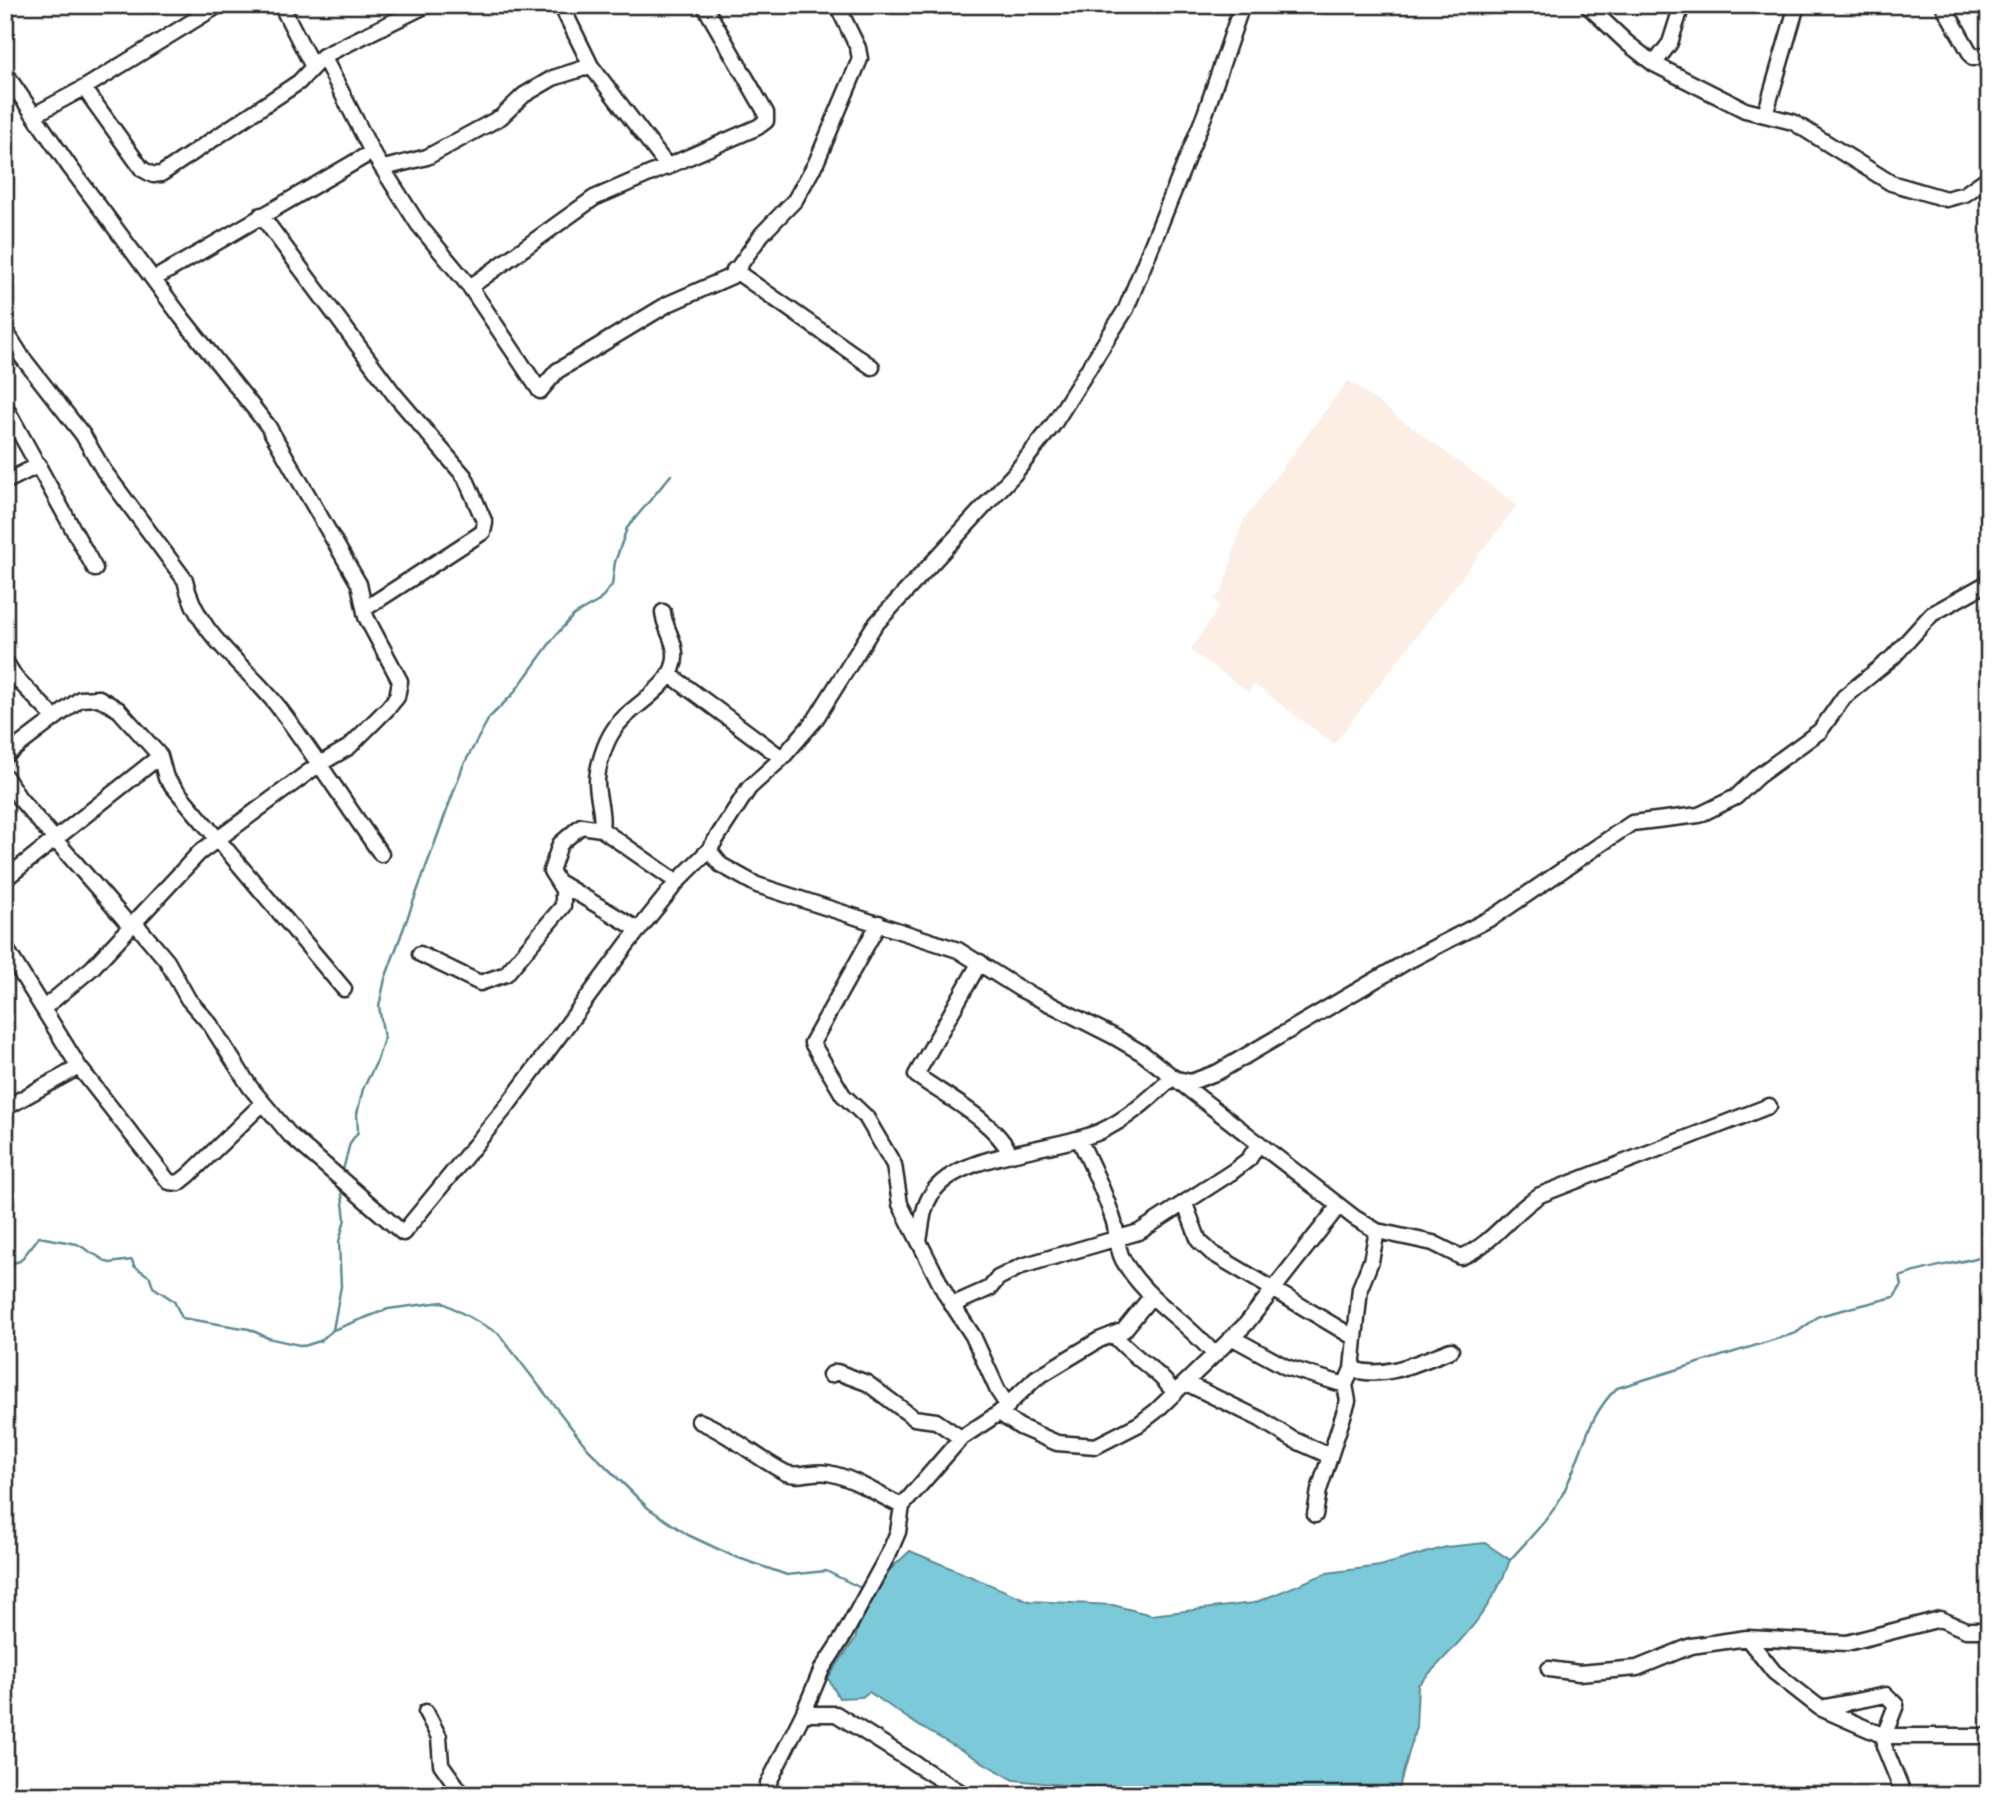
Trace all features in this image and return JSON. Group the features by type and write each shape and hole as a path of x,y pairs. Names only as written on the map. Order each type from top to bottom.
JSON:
{"street":[{"path":"34,115 84,88 219,5"},
{"path":"281,5 418,224 470,287 540,391 557,371 677,299 732,276 734,270 795,200 844,100 860,59 858,48 837,5"},
{"path":"84,88 142,169 153,175 161,174 299,82 318,62 427,5"},
{"path":"561,5 591,66 668,167"},
{"path":"470,287 594,198 758,127 768,118 704,5"},
{"path":"5,776 53,838 167,961 188,999 210,1024 262,1102 290,1135 403,1233 507,1106 677,882 709,850 749,788 782,758 815,720 874,626 1015,473 1053,425 1115,332 1205,114 1242,5"},
{"path":"1587,5 1654,64 1745,110 1793,122 1860,167 1913,191 1946,199 1965,194 1989,177"},
{"path":"1654,64 1670,43 1682,5"},
{"path":"1765,115 1797,5"},
{"path":"1943,5 1973,58 1989,53"},
{"path":"384,168 427,157 500,117 524,95 553,78 591,66"},
{"path":"5,73 154,279 268,426 359,584 366,617 399,675 399,691 388,708 349,747 318,765 199,853 92,968 45,1007"},
{"path":"154,279 372,152"},
{"path":"261,215 387,385 465,477 485,523 484,532 366,608"},
{"path":"734,270 873,367"},
{"path":"5,330 185,580 190,602 203,626 264,689 381,854"},
{"path":"5,407 95,569"},
{"path":"5,482 39,465"},
{"path":"1172,1077 1191,1082 1218,1072 1408,961 1495,916 1632,823 1699,815 1736,797 1758,776 1820,731 1844,697 1893,657 1932,614 1989,582"},
{"path":"601,829 604,813 597,784 598,771 612,731 628,711 659,688 669,674 675,652 663,612"},
{"path":"5,662 15,677 54,717"},
{"path":"669,674 782,758"},
{"path":"5,756 80,699 99,698 119,710 160,756 166,778 344,989"},
{"path":"5,879 53,838 160,756"},
{"path":"639,930 561,883 551,870 560,844 581,826 601,829 677,882"},
{"path":"709,850 721,865 757,885 958,950 1020,989 1113,1036 1259,1143 1338,1207 1377,1231 1433,1243 1461,1257 1478,1250 1513,1214 1539,1195 1769,1106"},
{"path":"420,954 480,983 506,974 563,906 561,883"},
{"path":"879,923 812,1044 843,1096 866,1117 894,1165 900,1204 952,1305 974,1336 1004,1410 1020,1427 1057,1443 1096,1446 1139,1424 1186,1383 1213,1353 1233,1338 1338,1207"},
{"path":"5,947 45,1007 79,1067 169,1182 179,1183 189,1175 262,1102"},
{"path":"980,962 916,1075 979,1119 1004,1142 1010,1153"},
{"path":"5,1108 79,1067"},
{"path":"919,1241 924,1209 932,1193 945,1179 1010,1153 1079,1139 1135,1112 1172,1077"},
{"path":"1079,1139 1101,1181 1104,1200 1114,1222 1115,1241 1124,1261 1150,1298 1186,1323 1213,1353"},
{"path":"952,1305 990,1288 998,1278 1023,1266 1139,1232 1185,1204 1249,1158 1259,1143"},
{"path":"1185,1204 1199,1241 1272,1290 1355,1338"},
{"path":"1315,1516 1330,1456 1348,1401 1345,1385 1352,1369 1360,1288 1371,1261 1377,1231"},
{"path":"754,1795 768,1789 822,1669 868,1591 898,1532 902,1506 961,1438 1004,1410 1037,1378 1099,1339 1115,1336 1124,1330 1150,1298"},
{"path":"1115,1336 1130,1354 1169,1385 1174,1393"},
{"path":"1233,1338 1286,1367 1345,1385"},
{"path":"1352,1369 1370,1375 1389,1373 1451,1350"},
{"path":"830,1375 837,1372 867,1383 914,1418 936,1421 961,1438"},
{"path":"1186,1383 1330,1456"},
{"path":"699,1421 732,1437 755,1458 772,1463 788,1474 811,1471 848,1478 902,1506"},
{"path":"1549,1669 1579,1673 1637,1668 1691,1646 1746,1638 1847,1643 1940,1619 1966,1630 1989,1630"},
{"path":"1746,1638 1774,1672 1820,1709 1884,1736 1989,1736"},
{"path":"1820,1709 1886,1695 1896,1706 1884,1736 1886,1759 1904,1795"},
{"path":"426,1712 439,1738 441,1765 463,1795"},
{"path":"803,1714 836,1714 965,1795"}],"shaded area":[{"path":"1348,380 1517,505 1334,744 1254,684 1249,692 1190,650 1220,606 1214,599 1222,592 1243,521"}],"water":[{"path":"1485,1543 1510,1560 1494,1595 1472,1627 1418,1685 1416,1727 1397,1795 1122,1795 1101,1789 1014,1780 919,1726 869,1692 862,1697 839,1698 828,1678 855,1639 863,1611 882,1577 910,1551 1029,1601 1113,1605 1151,1615 1254,1603 1327,1573 1380,1566 1446,1547"}],"waterway":[{"path":"342,1174 350,1143 358,1132 357,1114 363,1089 377,1061 384,1038 379,1006 385,979 463,766 489,718 513,694 556,635 574,615 599,601 612,585 615,562 627,528 671,475"},
{"path":"333,1330 341,1286 339,1242 345,1219 341,1187"},
{"path":"5,1259 13,1263 20,1261 39,1237 77,1244 109,1263 132,1260 134,1266 150,1277 153,1287 174,1301 182,1318 249,1329 268,1338 304,1346 320,1341 333,1330 388,1309 442,1302 498,1333 588,1449 648,1508 688,1535 733,1556 787,1575 826,1571 863,1589"},
{"path":"1510,1560 1556,1505 1598,1412 1617,1388 1796,1333 1819,1316 1894,1297 1902,1285 1900,1277 1979,1257 1989,1238"}]}
